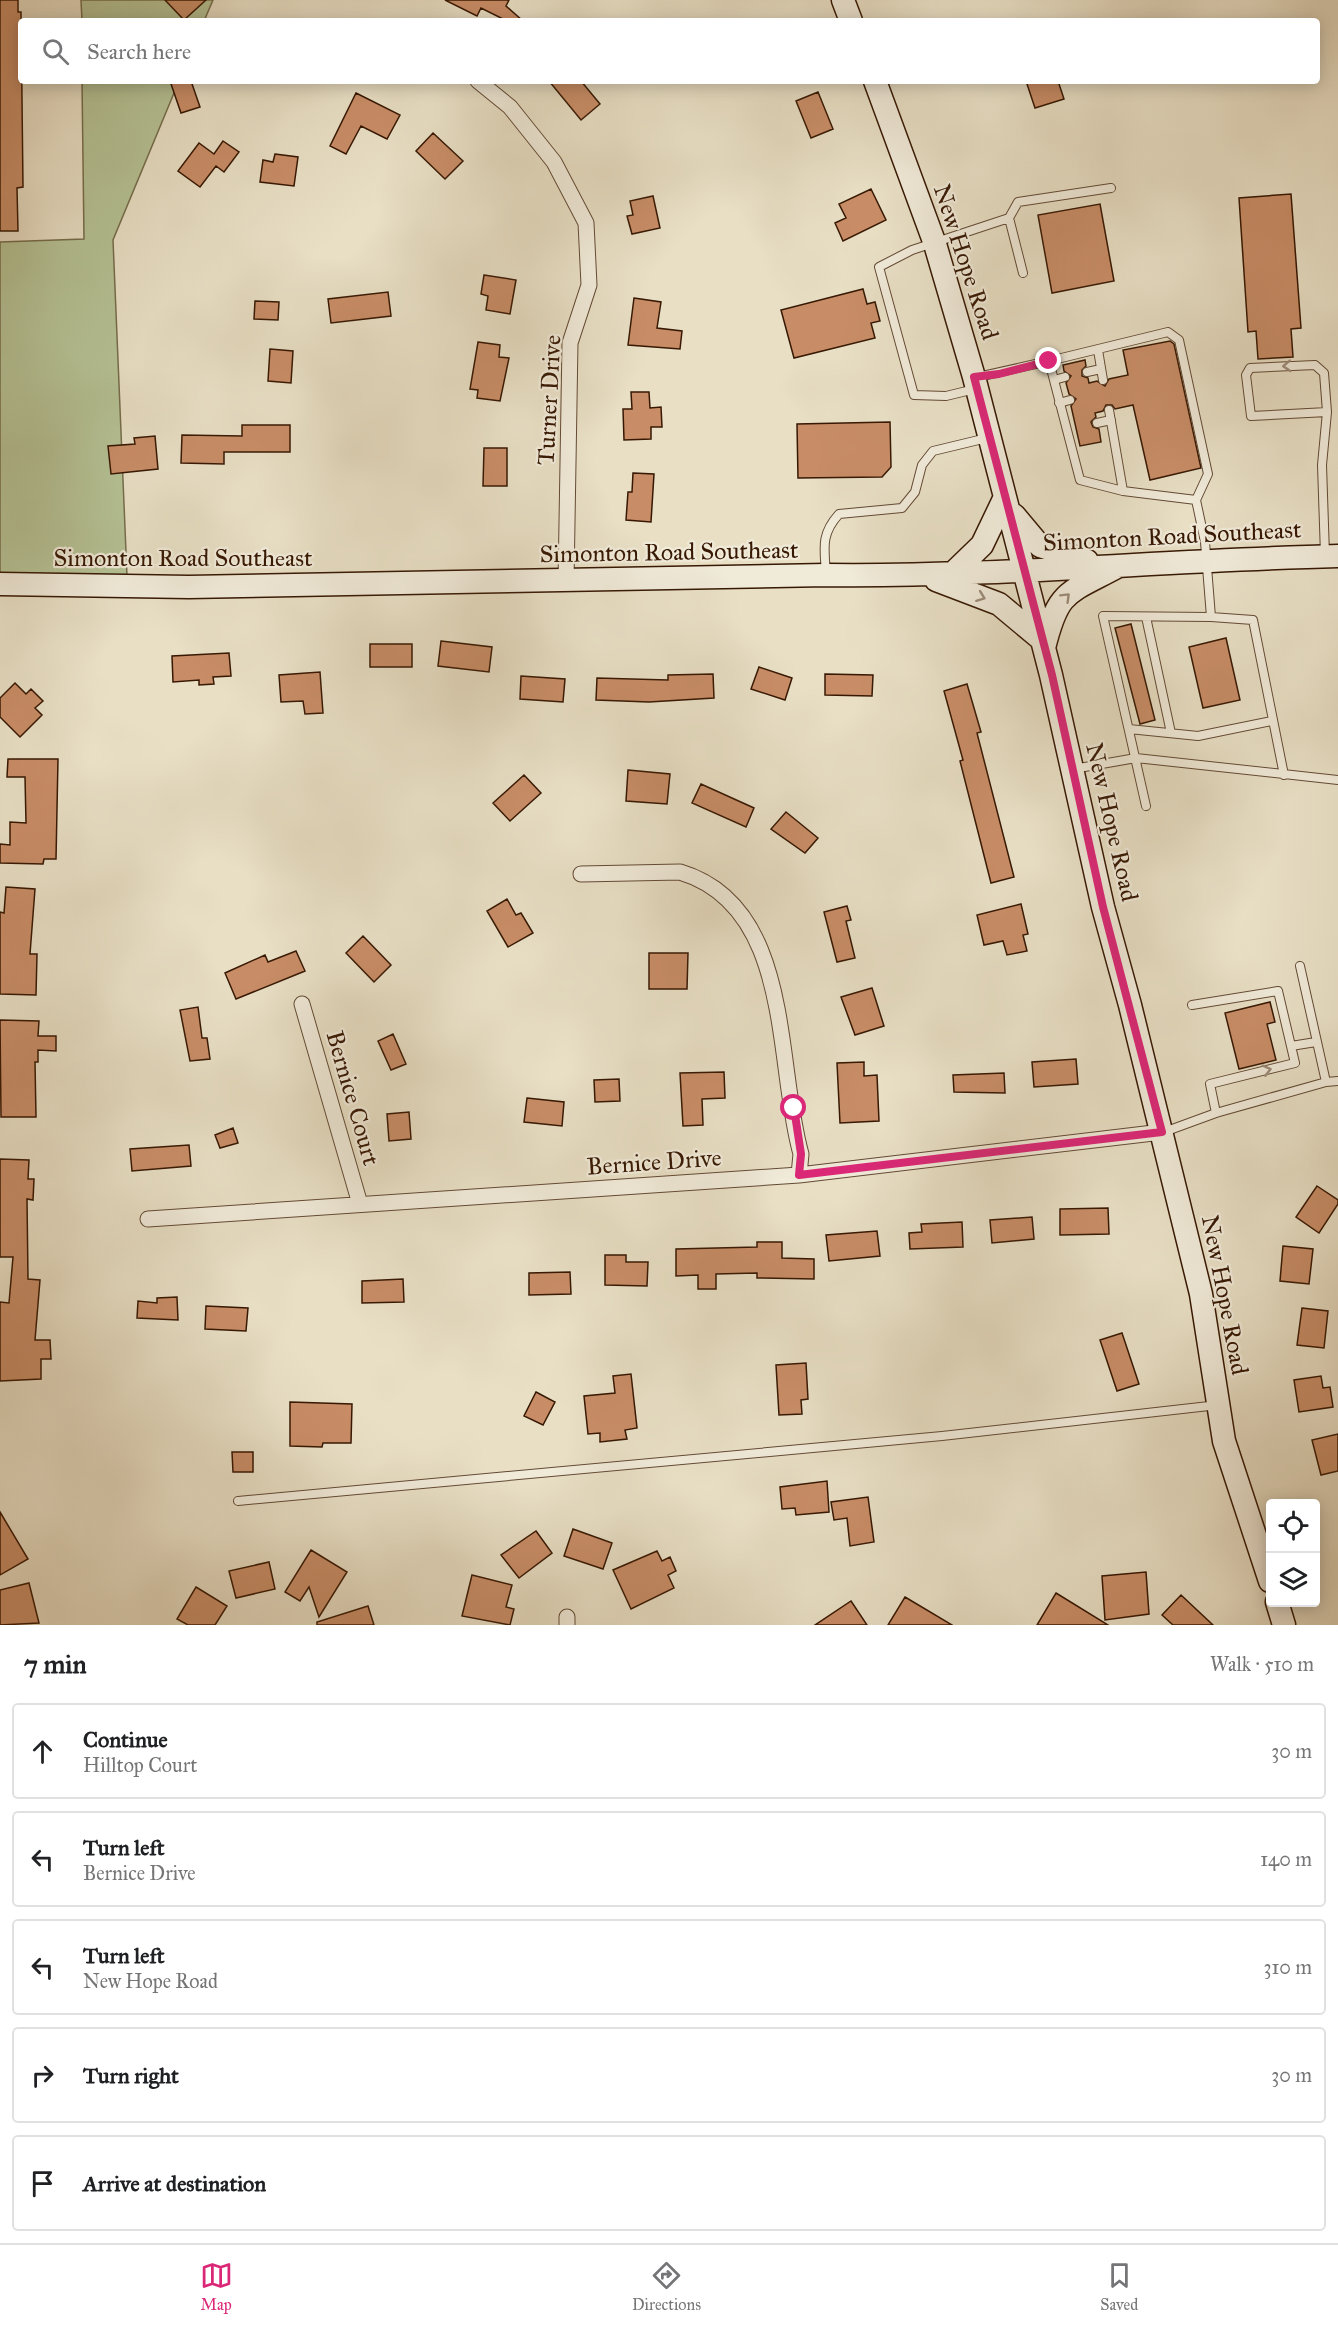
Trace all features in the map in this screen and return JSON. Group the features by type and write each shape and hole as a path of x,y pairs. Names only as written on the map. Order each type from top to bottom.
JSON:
{"street":[{"path":"843,0 850,18"},
{"name":"Turner Drive","path":"482,84 510,107 554,162 586,223 589,285 570,343 566,582"},
{"name":"New Hope Road","path":"876,84 935,244 1006,501 1103,907 1162,1132 1201,1294 1224,1441 1266,1569"},
{"path":"951,575 982,545 1006,501 1028,535 1040,546 1112,566"},
{"name":"Simonton Road Southeast","path":"0,584 189,587 566,582 826,575 926,576 1207,560 1332,556"},
{"path":"926,576 999,604 1042,644 1052,618 1067,593 1112,566"},
{"path":"581,874 680,872 692,875 718,890 748,923 775,995 801,1154 799,1175"},
{"name":"Bernice Court","path":"302,1004 360,1204"},
{"name":"Bernice Drive","path":"148,1219 799,1175 1162,1132"},
{"path":"1279,1607 1284,1625"}],"lane":[{"path":"1111,188 1018,202 1009,218 912,250 879,267 914,395 946,396 999,374 1168,332 1179,340 1208,474 1196,500 1207,560 1210,617"},
{"path":"1009,218 1023,273"},
{"path":"1098,350 1103,380"},
{"path":"1049,361 1080,480 1123,490 1196,500"},
{"path":"1327,412 1251,416 1246,375 1250,368 1316,365 1324,373 1327,412 1322,465 1332,556"},
{"path":"1087,372 1101,369"},
{"path":"1054,380 1065,377"},
{"path":"1059,403 1070,400"},
{"path":"1109,410 1123,490"},
{"path":"1097,423 1111,420"},
{"path":"1065,429 1076,427"},
{"path":"826,575 824,547 827,527 839,514 902,508 915,492 922,465 933,451 989,438"},
{"path":"1146,806 1103,616 1210,617 1252,620 1284,775"},
{"path":"1146,616 1171,733"},
{"path":"1129,729 1198,736 1272,721"},
{"path":"1072,770 1136,758 1338,780"},
{"path":"1299,966 1326,1082"},
{"path":"1192,1005 1278,991 1295,1063 1210,1084 1216,1113"},
{"path":"1291,1046 1316,1042"},
{"path":"1162,1132 1216,1113 1326,1082 1338,1081"},
{"path":"238,1501 930,1437 1219,1405"}],"green space":[{"path":"81,0 213,0 205,18 82,18"},
{"path":"82,84 178,84 113,240 127,576 0,577 0,242 84,239"}],"building":[{"path":"0,0 18,0 18,12 21,12 21,18 18,18 18,84 22,84 23,187 17,188 18,231 0,231"},
{"path":"165,0 206,0 186,18 182,18"},
{"path":"445,0 509,0 506,6 520,18 501,18 481,8 477,16"},
{"path":"171,84 192,84 200,107 181,113"},
{"path":"551,84 583,84 600,104 581,120"},
{"path":"1027,84 1059,84 1064,99 1035,108"},
{"path":"818,92 833,129 811,138 796,101"},
{"path":"356,93 400,115 387,139 361,126 346,154 330,146"},
{"path":"433,133 463,161 445,179 416,151"},
{"path":"223,141 239,152 224,172 216,166 200,187 178,171 199,143 214,154"},
{"path":"275,154 298,157 294,186 260,182 263,160 273,162"},
{"path":"871,189 886,220 843,241 835,223 846,218 839,204"},
{"path":"1291,194 1301,328 1291,329 1293,357 1258,359 1256,331 1248,332 1239,198"},
{"path":"653,196 660,228 632,234 627,216 633,215 630,201"},
{"path":"1100,204 1114,281 1052,293 1038,215"},
{"path":"484,275 516,280 510,314 486,310 488,296 481,294"},
{"path":"863,289 867,304 875,302 880,321 871,323 875,338 794,358 781,310"},
{"path":"388,292 391,316 331,323 328,299"},
{"path":"634,298 661,302 657,328 682,331 680,349 628,345"},
{"path":"255,301 279,302 278,320 254,319"},
{"path":"1170,341 1174,344 1201,468 1150,480 1133,405 1115,409 1112,405 1106,405 1103,411 1095,413 1096,417 1091,422 1093,427 1099,429 1101,442 1080,446 1071,406 1076,399 1069,394 1066,383 1071,376 1064,371 1063,365 1085,360 1086,366 1082,370 1082,376 1088,378 1089,383 1097,381 1105,386 1109,379 1128,375 1123,350"},
{"path":"478,342 500,345 499,357 509,358 500,401 477,398 478,390 470,389"},
{"path":"270,349 293,351 291,383 268,381"},
{"path":"631,392 649,392 650,408 661,407 662,427 651,427 651,439 624,440 623,409 632,409"},
{"path":"890,422 891,467 882,477 798,478 797,424"},
{"path":"242,425 290,425 290,452 224,452 224,464 181,463 182,435 242,436"},
{"path":"155,436 158,469 111,474 108,446 135,444 134,438"},
{"path":"484,448 507,448 507,486 483,486"},
{"path":"633,473 654,474 651,522 626,520 628,492 632,492"},
{"path":"1131,624 1155,720 1140,724 1115,628"},
{"path":"1226,638 1240,700 1203,708 1189,647"},
{"path":"441,641 492,647 489,672 438,666"},
{"path":"370,644 412,644 412,667 370,667"},
{"path":"229,653 231,676 213,677 214,684 199,685 199,680 173,682 172,656"},
{"path":"759,667 792,678 785,700 751,689"},
{"path":"320,672 323,713 305,714 303,701 281,702 279,675"},
{"path":"713,674 714,698 649,702 596,700 597,678 668,680 668,675"},
{"path":"825,674 873,675 872,696 825,695"},
{"path":"521,676 565,679 563,702 520,699"},
{"path":"15,683 26,694 31,689 43,701 35,708 42,715 20,737 0,717 0,698"},
{"path":"967,684 981,732 977,733 1014,877 991,883 960,761 963,760 944,691"},
{"path":"8,759 58,759 56,859 44,859 43,864 0,863 0,844 10,845 10,822 26,823 25,777 7,777"},
{"path":"628,770 670,774 667,804 626,801"},
{"path":"524,775 541,793 510,821 493,803"},
{"path":"701,784 754,808 746,827 692,803"},
{"path":"786,812 818,838 805,853 771,829"},
{"path":"6,887 35,889 30,954 37,954 36,995 0,994 0,912 4,913"},
{"path":"507,899 516,915 521,913 533,933 508,947 487,911"},
{"path":"1021,904 1028,934 1023,935 1027,951 1007,955 1003,941 984,945 977,915"},
{"path":"847,906 851,920 846,921 855,958 837,962 824,912"},
{"path":"363,936 391,965 374,982 346,953"},
{"path":"296,951 305,971 236,999 225,973 265,955 268,962"},
{"path":"649,953 688,953 687,989 649,989"},
{"path":"872,988 884,1026 855,1035 841,997"},
{"path":"1270,1002 1275,1022 1267,1024 1276,1060 1239,1069 1225,1013"},
{"path":"198,1007 202,1038 207,1038 210,1059 190,1061 180,1010"},
{"path":"0,1020 39,1021 38,1036 56,1036 56,1051 38,1050 38,1062 35,1062 36,1117 1,1117"},
{"path":"393,1034 406,1064 391,1070 378,1041"},
{"path":"1076,1059 1078,1084 1034,1087 1032,1062"},
{"path":"864,1062 864,1076 877,1075 879,1121 840,1123 837,1063"},
{"path":"724,1072 725,1098 702,1099 703,1125 683,1126 680,1073"},
{"path":"1004,1073 1005,1093 954,1092 953,1075"},
{"path":"619,1079 620,1101 595,1102 594,1080"},
{"path":"527,1098 564,1102 562,1126 524,1122"},
{"path":"409,1112 411,1139 389,1141 387,1114"},
{"path":"233,1128 238,1143 220,1148 215,1135"},
{"path":"189,1145 191,1166 132,1171 130,1149"},
{"path":"0,1159 29,1160 28,1179 34,1179 33,1200 27,1199 28,1279 40,1280 35,1340 50,1340 51,1359 41,1359 41,1379 0,1381 0,1302 9,1303 13,1257 0,1257"},
{"path":"1317,1186 1338,1200 1338,1204 1319,1233 1296,1217"},
{"path":"1108,1208 1109,1234 1060,1235 1060,1209"},
{"path":"1032,1217 1034,1239 992,1243 990,1220"},
{"path":"962,1222 963,1247 910,1249 909,1233 922,1232 921,1224"},
{"path":"877,1231 880,1256 829,1261 826,1235"},
{"path":"757,1242 782,1242 782,1258 814,1259 814,1279 757,1278 757,1273 716,1274 716,1289 698,1289 698,1275 676,1276 676,1249 757,1247"},
{"path":"1283,1246 1313,1249 1309,1284 1280,1281"},
{"path":"605,1255 626,1255 626,1262 648,1262 647,1286 605,1285"},
{"path":"570,1272 571,1294 529,1295 529,1273"},
{"path":"403,1279 404,1302 362,1303 362,1281"},
{"path":"177,1297 178,1320 137,1318 138,1301 157,1303 157,1298"},
{"path":"206,1306 248,1308 246,1331 205,1329"},
{"path":"1302,1308 1328,1311 1324,1348 1297,1345"},
{"path":"1122,1333 1139,1384 1117,1391 1100,1340"},
{"path":"806,1363 808,1399 801,1400 802,1414 779,1415 776,1365"},
{"path":"631,1374 637,1428 625,1430 627,1439 600,1442 600,1433 588,1434 584,1396 615,1393 613,1376"},
{"path":"1321,1376 1323,1388 1330,1387 1333,1407 1299,1412 1294,1380"},
{"path":"536,1392 555,1402 543,1425 524,1416"},
{"path":"290,1402 352,1404 351,1443 323,1443 322,1447 290,1446"},
{"path":"1338,1434 1338,1471 1321,1475 1312,1440"},
{"path":"232,1452 253,1452 253,1472 233,1472"},
{"path":"827,1481 829,1512 796,1515 795,1508 782,1509 780,1487"},
{"path":"868,1497 874,1542 850,1546 847,1518 834,1520 831,1502"},
{"path":"0,1512 28,1559 0,1575"},
{"path":"573,1529 612,1543 603,1569 564,1556"},
{"path":"536,1531 552,1553 519,1578 501,1555"},
{"path":"311,1550 347,1572 319,1617 309,1587 300,1601 285,1592"},
{"path":"657,1551 662,1561 670,1557 676,1571 668,1575 674,1588 631,1609 613,1570"},
{"path":"269,1562 275,1589 236,1598 229,1571"},
{"path":"1146,1572 1149,1614 1105,1620 1102,1576"},
{"path":"472,1575 512,1585 506,1607 514,1609 510,1625 462,1616"},
{"path":"29,1583 39,1623 0,1625 0,1590"},
{"path":"196,1587 227,1606 215,1625 188,1625 177,1619"},
{"path":"1056,1593 1108,1625 1037,1625"},
{"path":"1181,1595 1213,1625 1173,1625 1162,1615"},
{"path":"905,1597 952,1625 888,1625"},
{"path":"851,1601 867,1625 815,1625"},
{"path":"368,1606 374,1625 317,1625 317,1622"}],"route":[{"path":"794,1108 801,1154 799,1175 1162,1132 1103,907 1052,675 1028,591 974,377 999,374 1049,361"}]}
